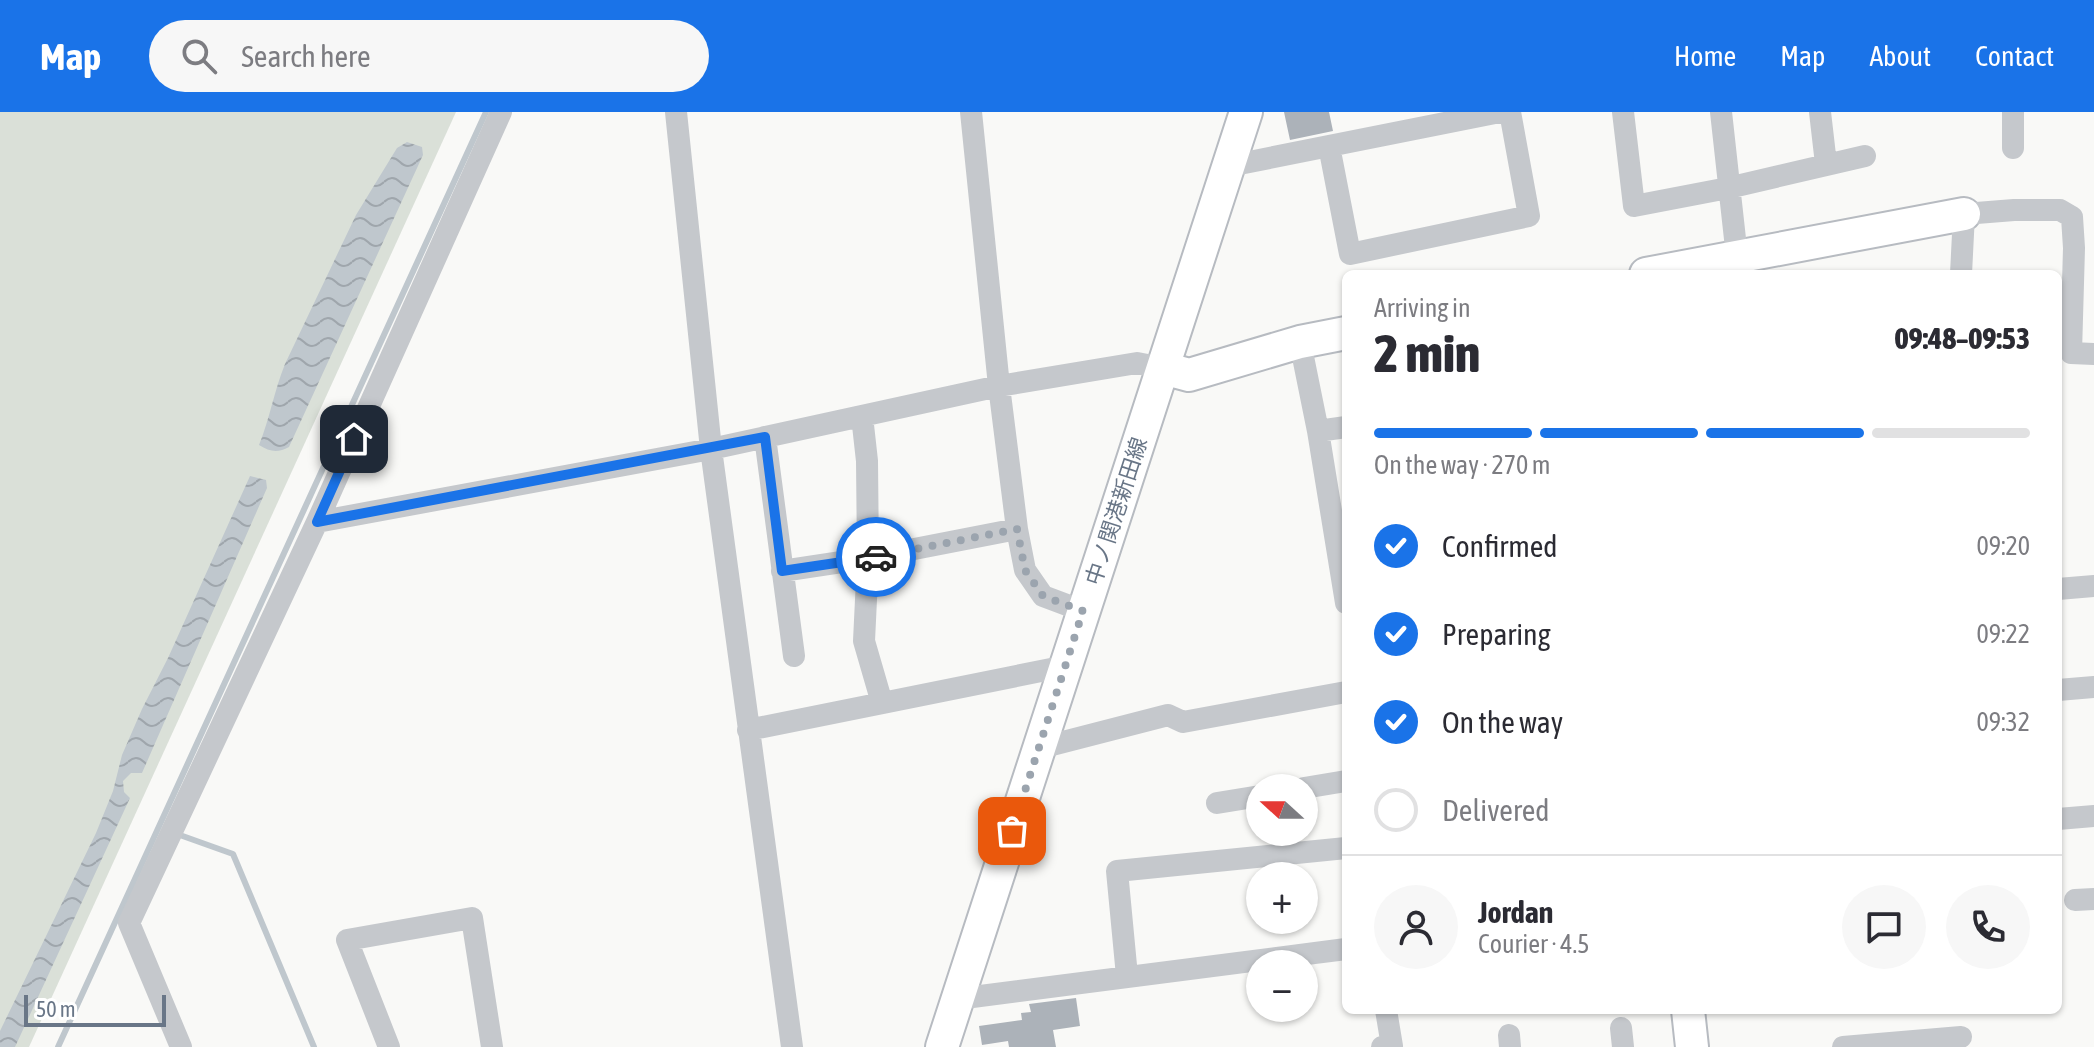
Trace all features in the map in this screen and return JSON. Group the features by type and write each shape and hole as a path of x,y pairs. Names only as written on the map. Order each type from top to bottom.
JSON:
{"main road":[{"name":"中ノ関港新田線","path":"942,1047 1246,112"},
{"path":"1667,270 1964,214"},
{"path":"1163,368 1189,375 1300,342 1342,334"},
{"path":"1688,1014 1692,1047"}],"street":[{"path":"181,1047 129,923 317,522 501,112"},
{"path":"676,112 711,449 792,1047"},
{"path":"971,112 999,386 1025,570 1043,596 1083,611"},
{"path":"1229,166 1500,112"},
{"path":"1329,146 1350,254 1529,216 1510,112"},
{"path":"1623,112 1634,206 1865,156"},
{"path":"1721,112 1737,257"},
{"path":"1820,112 1826,164"},
{"path":"2013,112 2013,148"},
{"path":"1961,270 1964,214 2060,210 2072,217 2084,248 2071,353 2094,354"},
{"path":"1300,342 1342,578"},
{"path":"317,522 711,449 999,386 1137,363 1163,368"},
{"path":"862,416 867,461 868,558 864,641 882,703"},
{"path":"1318,431 1342,428"},
{"path":"765,437 794,656"},
{"path":"782,571 1017,529"},
{"path":"2062,589 2094,586"},
{"path":"748,730 1066,666"},
{"path":"2062,690 2094,687"},
{"path":"1040,748 1168,715 1183,722 1342,693"},
{"path":"1318,786 1342,782"},
{"path":"1217,803 1246,798"},
{"path":"2062,819 2094,816"},
{"path":"1127,976 1117,871 1342,848"},
{"path":"389,1047 337,942 472,918 492,1047"},
{"path":"957,999 1342,949"},
{"path":"1382,1047 1392,1046 1387,1014"},
{"path":"1843,1047 1961,1037"}],"shaded area":[{"path":"0,112 456,112 29,1047 0,1047"}],"water":[{"path":"407,142 422,147 423,155 289,447 278,451 267,449 259,445 285,364 356,215 397,148"},
{"path":"250,476 266,480 267,488 142,773 131,773 123,781 124,792 130,798 15,1047 0,1047 0,1031 96,833 113,791 122,755"}],"building":[{"path":"1284,112 1329,112 1333,131 1290,140"},
{"path":"1076,998 1080,1026 1053,1030 1056,1047 1009,1047 1008,1041 982,1045 979,1026 1022,1020 1021,1013 1031,1012 1029,1004"}],"waterway":[{"path":"58,1047 486,112"},
{"path":"177,834 233,854 314,1047"}],"way so far":[{"path":"876,557 1017,529 1025,570 1043,596 1083,611 1012,831"}],"route":[{"path":"354,439 317,522 765,437 782,571 876,557"}]}
